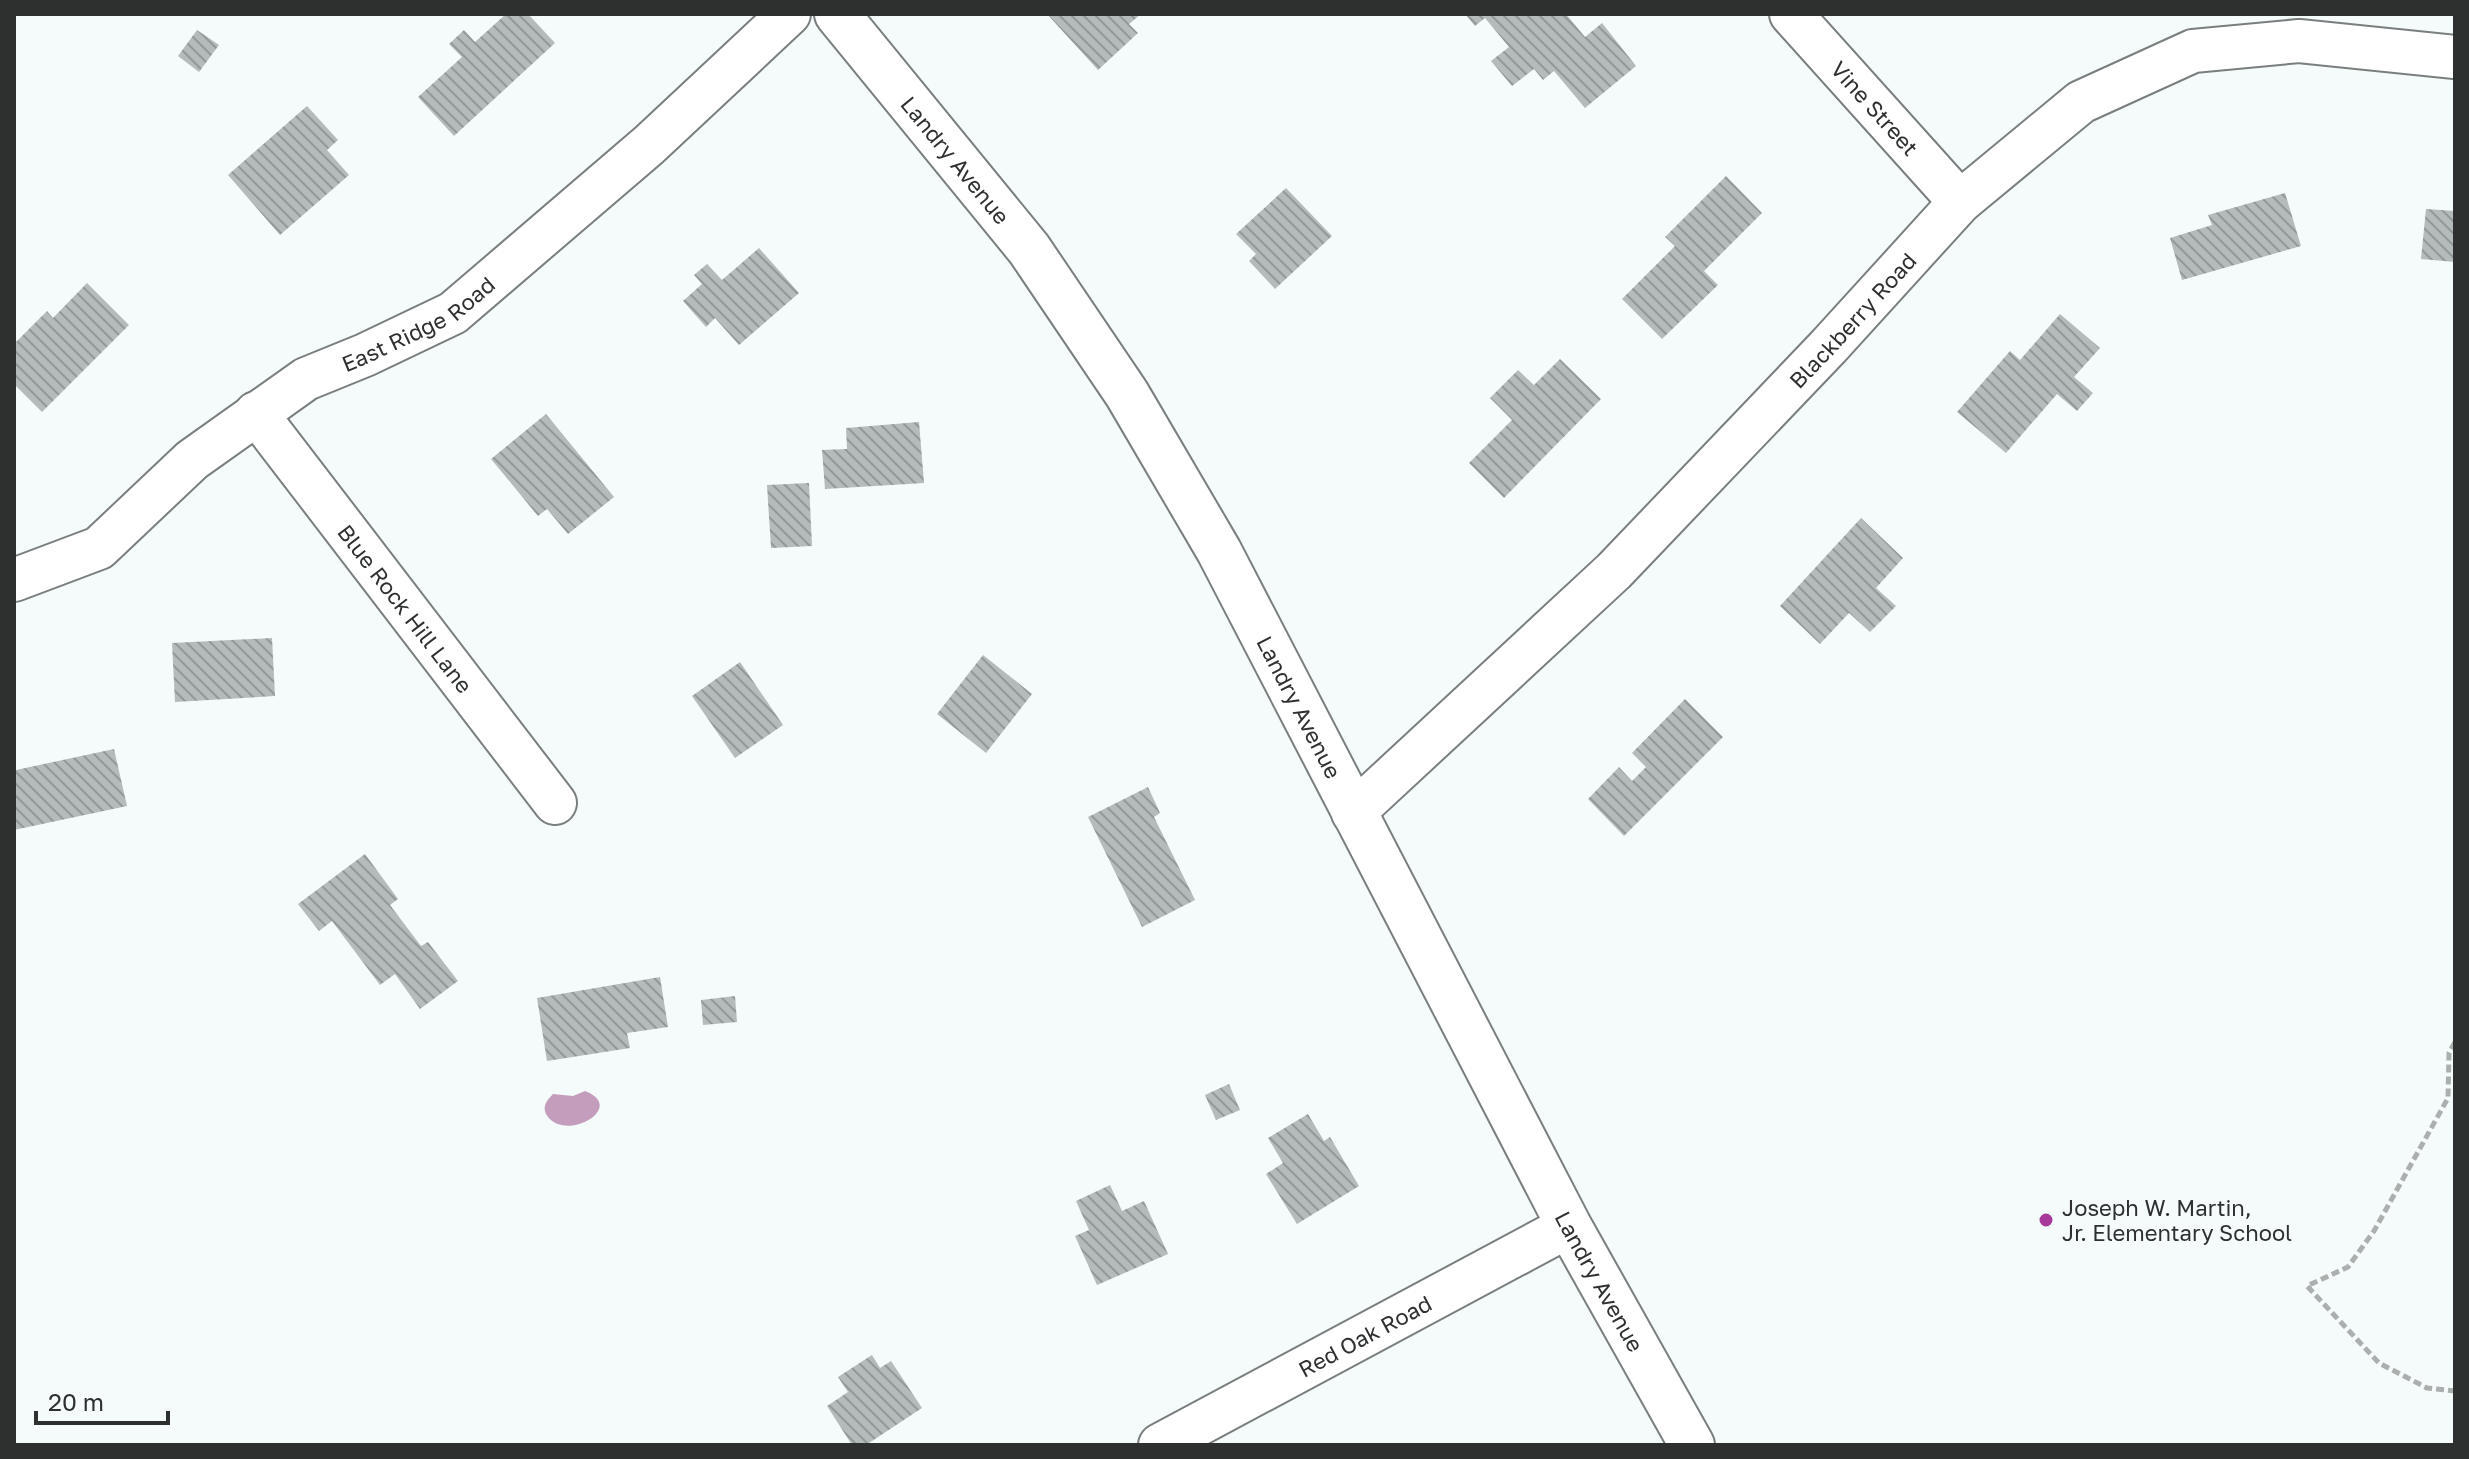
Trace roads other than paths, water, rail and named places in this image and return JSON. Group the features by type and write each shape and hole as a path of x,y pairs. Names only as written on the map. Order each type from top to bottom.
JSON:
{"street":[{"name":"East Ridge Road","path":"14,580 99,548 192,460 306,379 453,313 649,145 789,14"},
{"name":"Landry Avenue","path":"837,14 1029,249 1127,394 1219,551 1569,1226 1692,1445"},
{"name":"Vine Street","path":"1791,14 1960,202"},
{"name":"Blackberry Road","path":"1353,813 1614,571 1829,346 1960,202 2081,102 2193,51 2299,41 2455,57"},
{"name":"Blue Rock Hill Lane","path":"256,413 555,803"},
{"name":"Red Oak Road","path":"1160,1445 1569,1226"}],"place":[{"name":"Joseph W. Martin, Jr. Elementary School","path":"2046,1220"}]}
